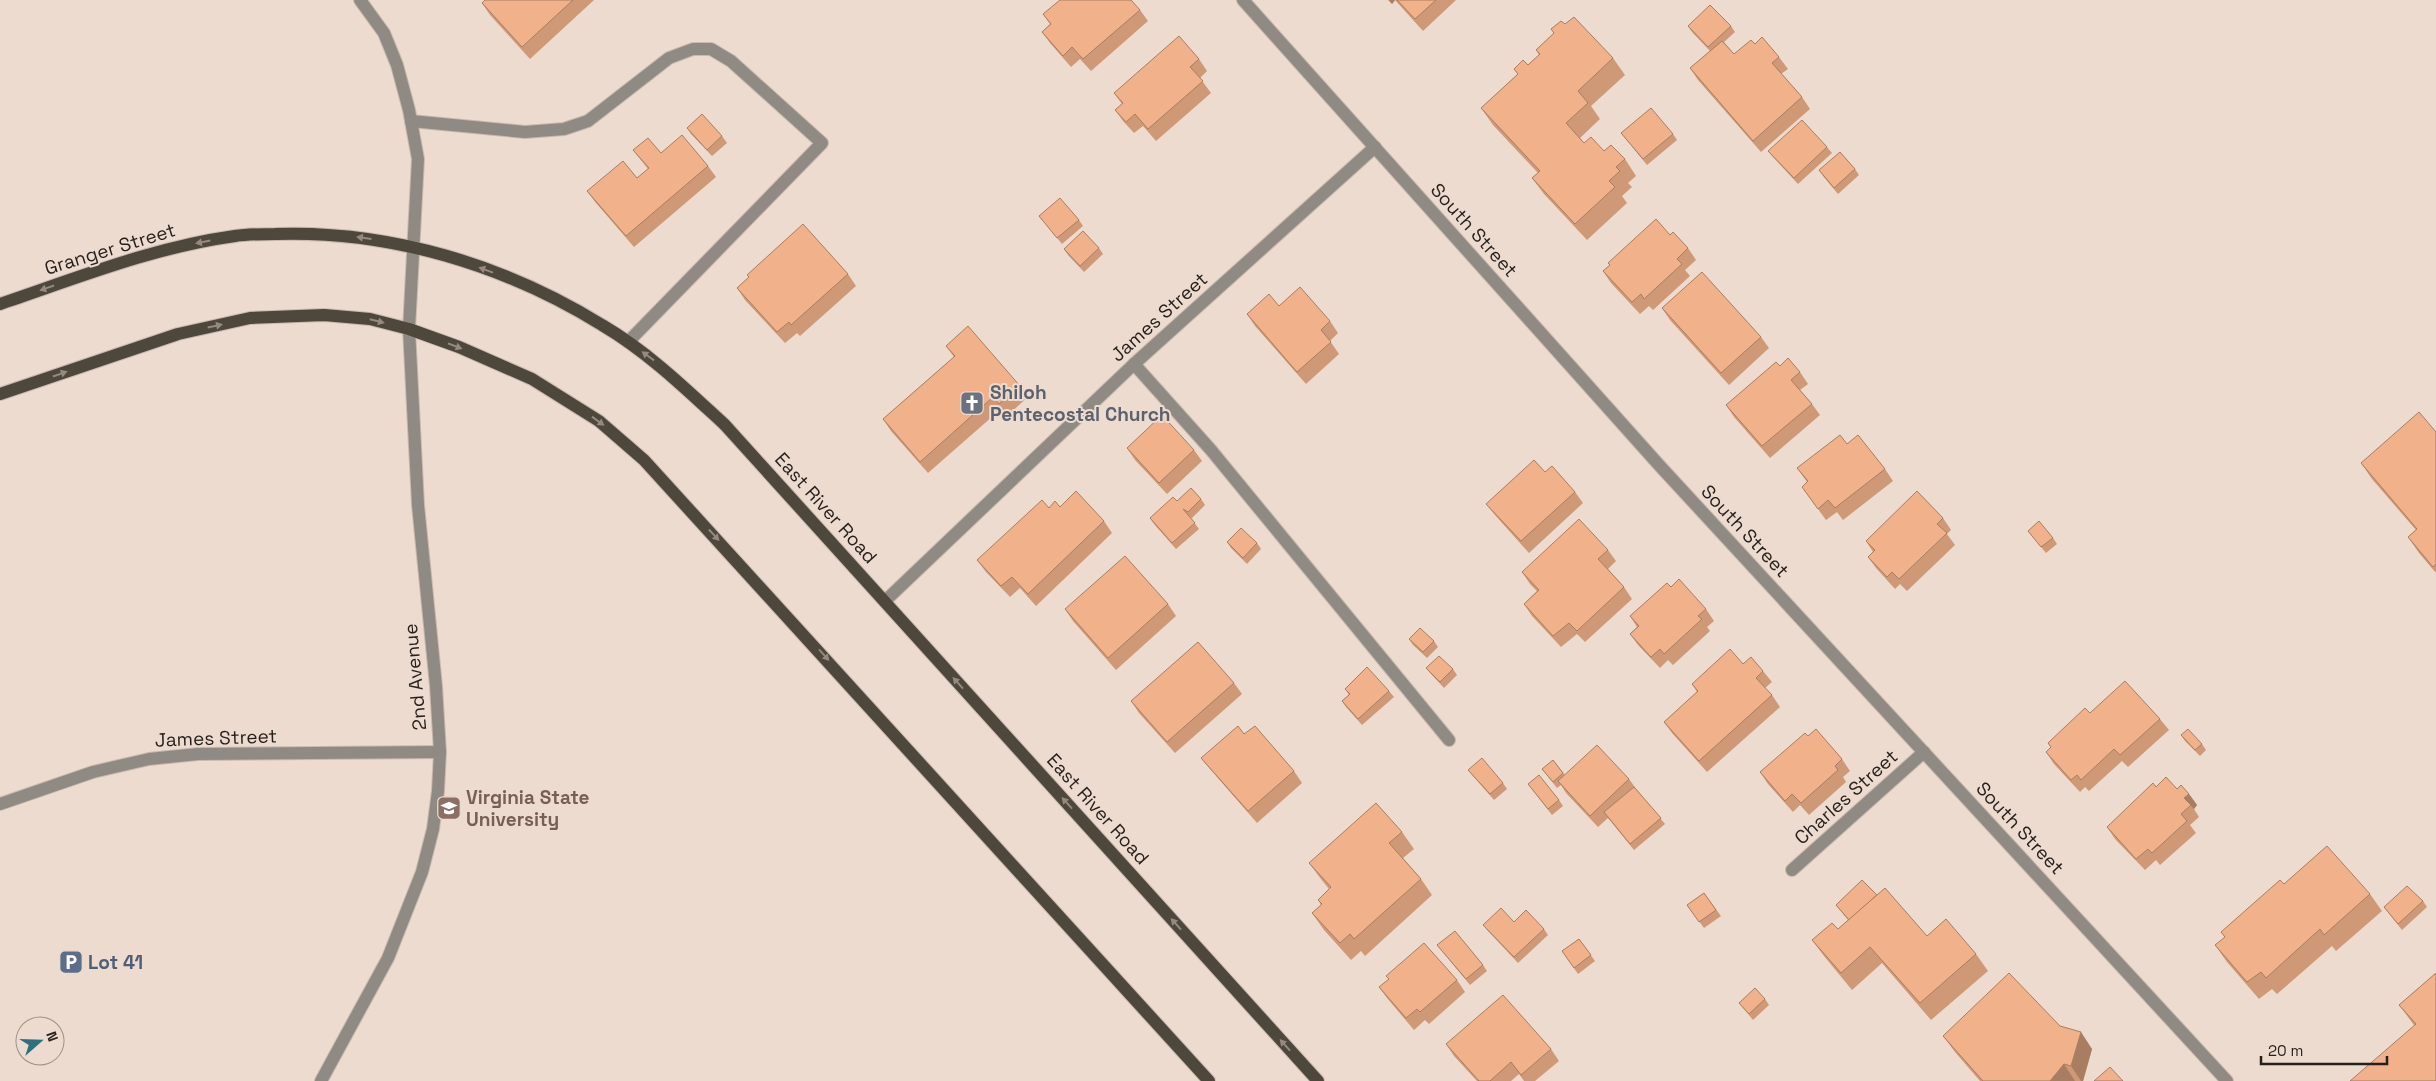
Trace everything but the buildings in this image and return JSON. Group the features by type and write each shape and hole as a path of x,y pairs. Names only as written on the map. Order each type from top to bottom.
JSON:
{"main road":[{"name":"Granger Street","path":"0,304 162,249 237,235 300,233 360,237 412,246"},
{"name":"East River Road","path":"412,246 532,286 603,325 666,370 725,425 1318,1081"},
{"path":"0,394 178,334 250,318 324,315 370,319 409,329 459,347 532,379 599,421 644,460 1209,1081"}],"street":[{"path":"360,0 384,33 397,65 411,121 418,159 412,246"},
{"name":"South Street","path":"1243,0 1659,465 2226,1081"},
{"path":"411,121 525,132 564,129 588,120 669,58 693,49 711,50 731,61 822,143 628,342"},
{"name":"James Street","path":"884,601 1134,364 1375,147"},
{"name":"2nd Avenue","path":"321,1081 388,958 422,872 433,829 438,791 440,752 436,686 418,505 409,329 412,246"},
{"path":"1134,364 1211,450 1448,740"},
{"name":"James Street","path":"0,804 93,772 149,759 198,754 440,752"},
{"name":"Charles Street","path":"1792,870 1924,752"}],"place":[{"name":"Shiloh Pentecostal Church","path":"972,403"},
{"name":"Virginia State University","path":"449,808"},
{"name":"Lot 41","path":"71,962"}]}
